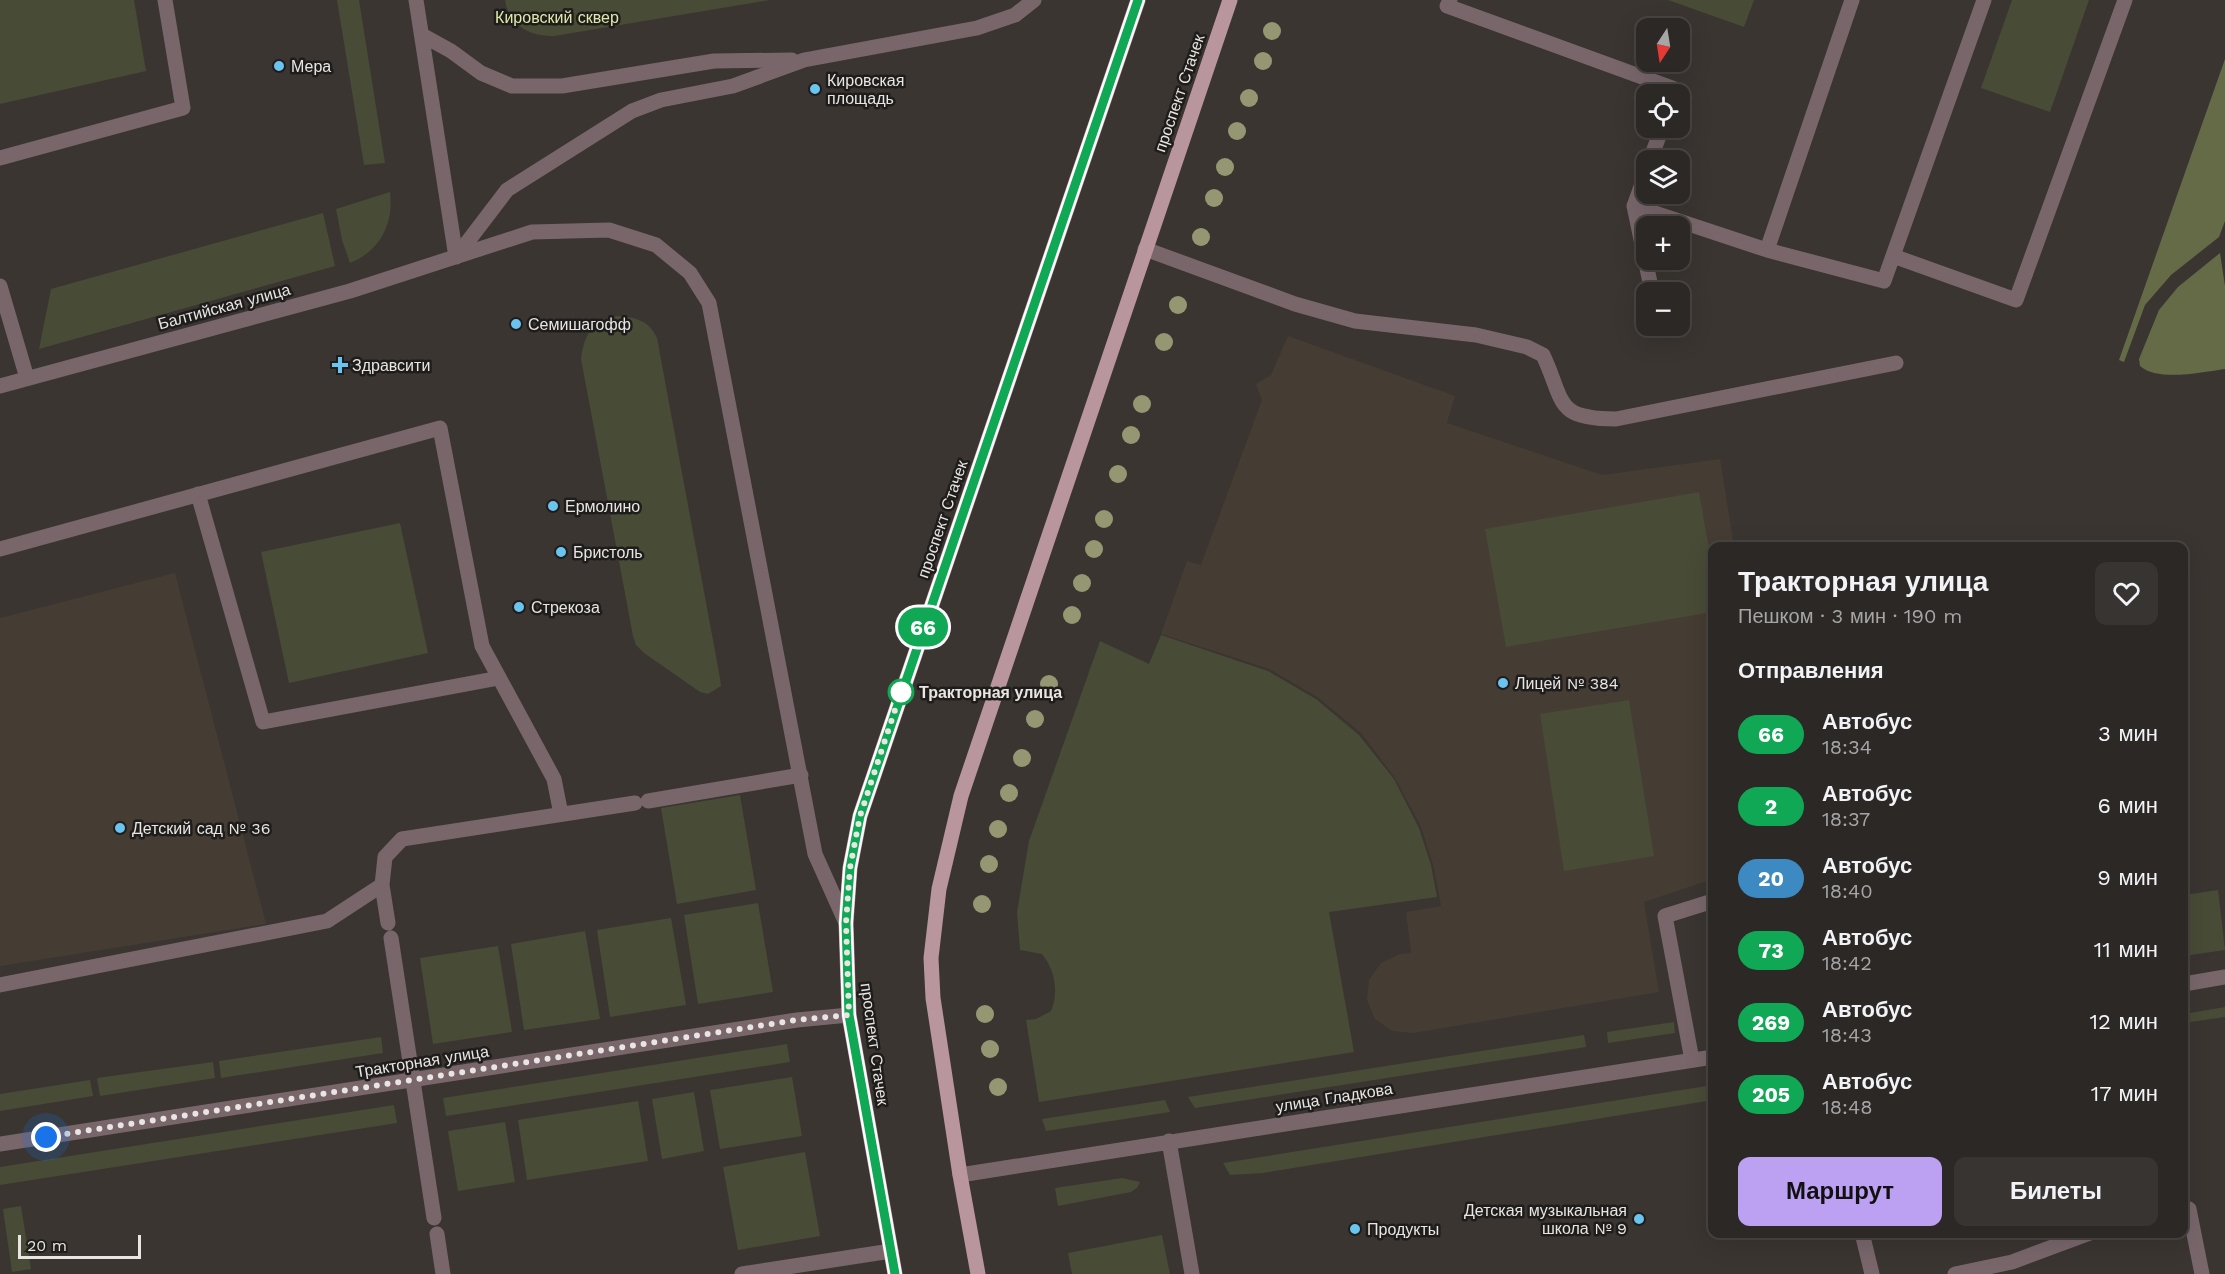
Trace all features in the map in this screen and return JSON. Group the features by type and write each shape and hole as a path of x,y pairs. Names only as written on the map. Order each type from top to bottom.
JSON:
{"main road":[{"name":"проспект Стачек","path":"895,1274 849,1015 846,923 850,868 860,816 1138,0"},
{"name":"проспект Стачек","path":"978,1274 933,998 931,958 939,889 961,796 1230,0"}],"street":[{"path":"0,158 183,108 165,0"},
{"path":"416,0 456,257"},
{"path":"456,257 507,190 633,111 661,100 733,86 804,60 977,28 1015,15 1034,0"},
{"path":"1450,0 1447,6 1661,84"},
{"path":"1767,250 1852,0"},
{"path":"1634,206 1767,250 1884,281 1984,0"},
{"path":"1893,256 2016,300 2125,0"},
{"path":"422,36 451,51 481,73 512,86 562,86 714,61 804,60"},
{"path":"1636,200 1634,206 1650,282"},
{"name":"Балтийская улица","path":"0,386 350,291 532,232 609,230 656,245 690,273 709,303 815,854 846,923"},
{"path":"1145,249 1295,304 1355,321 1476,335 1527,347 1544,355 1558,397 1572,413 1593,419 1616,419 1896,363"},
{"path":"0,286 27,378"},
{"path":"0,549 440,428 482,646 554,779 561,814"},
{"path":"198,494 262,722 499,678"},
{"path":"434,1218 382,885 385,857 402,839 801,775"},
{"path":"0,985 327,921 382,885"},
{"path":"1692,1060 1665,916 1708,902"},
{"path":"2188,983 2225,977"},
{"name":"Тракторная улица","path":"0,1144 797,1020 849,1015"},
{"name":"улица Гладкова","path":"960,1174 1708,1058"},
{"path":"1169,1141 1192,1274"},
{"path":"2188,1209 2202,1274"},
{"path":"436,1234 443,1274"},
{"path":"1863,1238 1872,1274"},
{"path":"1955,1274 2012,1262 2077,1238"},
{"path":"742,1274 891,1251"}],"shaded area":[{"name":"Лицей № 384","path":"1288,336 1455,396 1447,423 1602,475 1720,459 1733,542 1708,542 1708,881 1644,902 1659,992 1413,1033 1392,1031 1375,1019 1367,1000 1369,980 1381,963 1400,954 1411,953 1406,912 1441,906 1433,865 1421,827 1395,778 1361,733 1317,697 1269,669 1161,634 1187,561 1201,565 1262,400 1256,384 1271,375"},
{"name":"Детский сад № 36","path":"175,573 266,924 0,966 0,618"}],"green space":[{"path":"0,0 134,0 146,71 0,104"},
{"path":"337,0 359,0 385,163 364,165"},
{"name":"Кировский сквер","path":"505,0 770,0 545,36 522,28 516,23 507,9"},
{"path":"1668,0 1754,0 1744,27"},
{"path":"2012,0 2089,0 2050,112 1981,88"},
{"path":"2225,59 2225,221 2219,237 2171,275 2145,305 2124,362 2119,360"},
{"path":"390,192 390,215 383,235 369,251 350,263 342,240 336,209"},
{"path":"323,213 335,266 39,349 51,289"},
{"path":"2220,253 2225,286 2225,369 2169,375 2148,371 2140,366 2139,359 2159,310 2178,287"},
{"path":"617,316 641,321 654,332 657,338 720,678 721,686 708,694 700,692 644,653 636,645 633,636 581,359 584,343 595,325"},
{"path":"1699,492 1708,543 1708,613 1506,647 1485,529"},
{"path":"400,523 428,653 289,683 261,552"},
{"path":"1161,635 1268,671 1316,699 1359,735 1394,779 1419,828 1431,865 1437,897 1329,912 1354,1052 1039,1102 1026,1020 1036,1019 1051,1011 1055,989 1053,974 1042,954 1020,950 1017,912 1029,841 1100,641 1149,664"},
{"path":"1629,700 1654,856 1564,871 1540,714"},
{"path":"740,795 756,890 677,904 661,808"},
{"path":"2218,890 2225,950 2188,955 2188,894"},
{"path":"758,903 773,992 698,1004 684,915"},
{"path":"671,918 686,1005 610,1017 597,930"},
{"path":"585,931 600,1019 524,1030 511,944"},
{"path":"498,946 512,1032 433,1044 420,958"},
{"path":"2225,1007 2225,1017 2188,1022 2188,1013"},
{"path":"1674,1022 1675,1033 1608,1043 1607,1032"},
{"path":"1584,1035 1586,1047 1195,1108 1188,1097"},
{"path":"381,1037 383,1053 221,1078 219,1061"},
{"path":"787,1044 790,1062 446,1116 443,1098"},
{"path":"213,1062 215,1078 100,1096 97,1078"},
{"path":"792,1077 802,1136 720,1149 710,1090"},
{"path":"90,1080 93,1096 0,1111 0,1094"},
{"path":"1708,1086 1708,1101 1263,1173 1230,1175 1223,1163"},
{"path":"694,1092 704,1151 662,1159 652,1099"},
{"path":"1165,1100 1170,1112 1046,1131 1042,1119"},
{"path":"638,1101 648,1161 527,1180 518,1120"},
{"path":"394,1105 397,1123 0,1185 0,1167"},
{"path":"505,1122 515,1182 458,1191 448,1131"},
{"path":"805,1152 820,1236 738,1250 723,1167"},
{"path":"1122,1178 1140,1182 1131,1192 1058,1206 1055,1188"},
{"path":"21,1206 31,1269 12,1272 3,1209"},
{"path":"1162,1235 1170,1274 1072,1274 1068,1253"}],"bus line":[{"name":"66","path":"895,1274 849,1015 846,923 850,868 860,816 882,746 1138,0"}],"place":[{"name":"Мера","path":"279,66"},
{"name":"Кировская площадь","path":"815,89"},
{"name":"Семишагофф","path":"516,324"},
{"name":"Здравсити","path":"340,365"},
{"name":"Ермолино","path":"553,506"},
{"name":"Бристоль","path":"561,552"},
{"name":"Стрекоза","path":"519,607"},
{"name":"Лицей № 384","path":"1503,683"},
{"name":"Тракторная улица","path":"901,692"},
{"name":"Детский сад № 36","path":"120,828"},
{"name":"Детская музыкальная школа № 9","path":"1639,1219"},
{"name":"Продукты","path":"1355,1229"}],"route":[{"path":"46,1137 797,1020 849,1015 846,923 850,868 860,816 901,692"}]}
